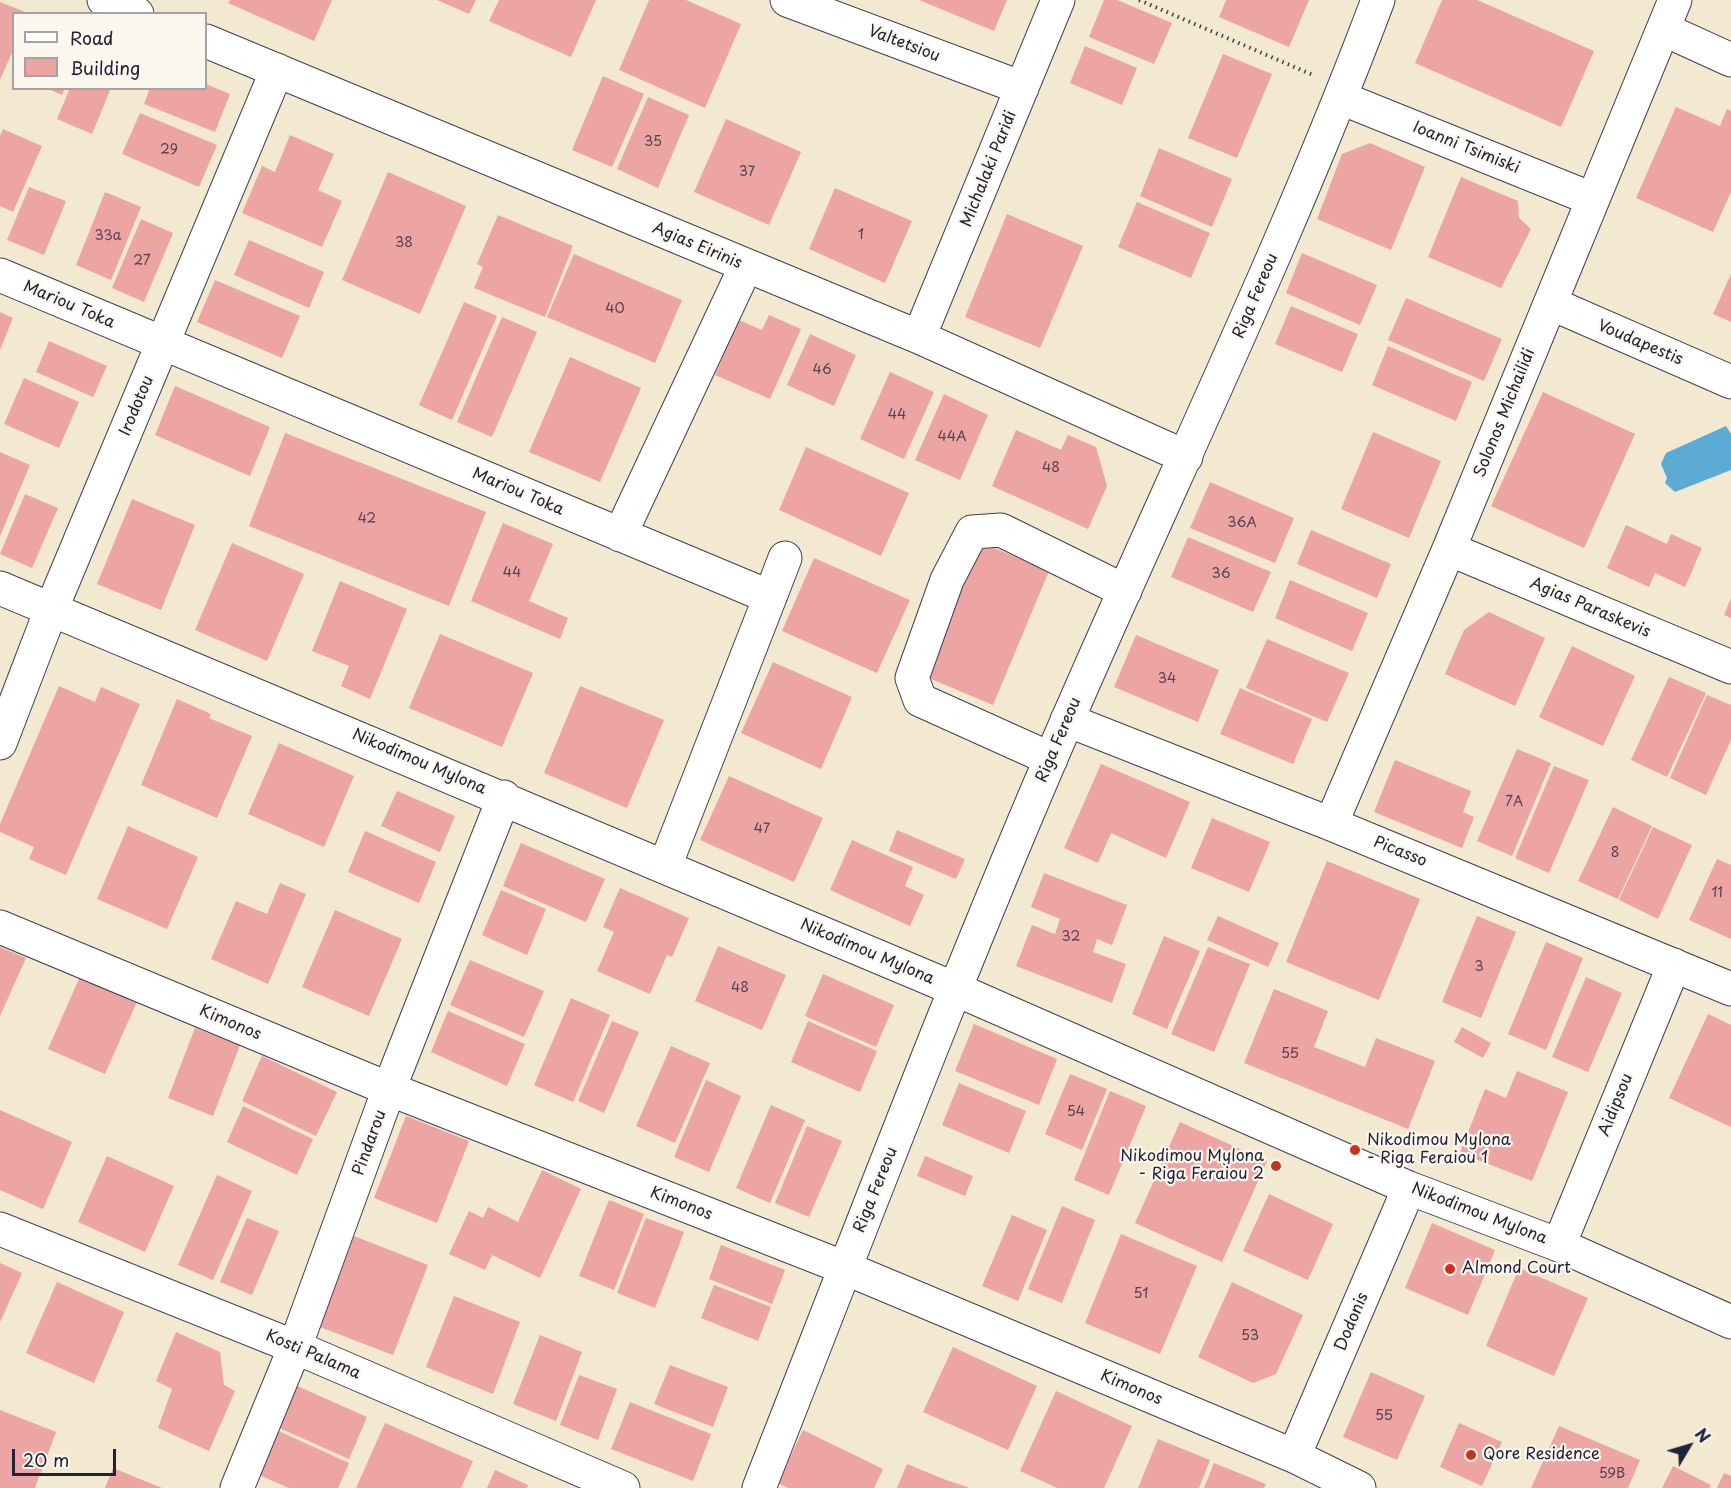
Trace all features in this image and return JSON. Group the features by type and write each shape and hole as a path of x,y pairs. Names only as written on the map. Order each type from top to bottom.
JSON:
{"street":[{"path":"104,0 132,12"},
{"name":"Valtetsiou","path":"787,0 1022,88"},
{"name":"Michalaki Paridi","path":"919,337 1058,0"},
{"name":"Riga Fereou","path":"759,1488 955,989 1067,720 1186,457 1343,93 1378,0"},
{"path":"1669,14 1731,60"},
{"name":"Solonos Michailidi","path":"1331,824 1449,549 1669,14"},
{"name":"Agias Eirinis","path":"207,41 919,337 1186,457"},
{"name":"Irodotou","path":"0,743 51,610 277,70"},
{"name":"Ioanni Tsimiski","path":"1343,93 1592,199"},
{"path":"620,535 746,266"},
{"name":"Mariou Toka","path":"0,275 770,597"},
{"name":"Voudapestis","path":"1550,303 1731,382"},
{"path":"1051,759 920,700 912,678 947,580 972,532 1002,530 1125,591"},
{"name":"Agias Paraskevis","path":"1449,549 1731,667"},
{"path":"665,866 785,558"},
{"name":"Nikodimou Mylona","path":"0,588 504,797 955,989 1409,1188 1559,1245 1731,1322"},
{"name":"Picasso","path":"1067,720 1331,824 1731,989"},
{"name":"Pindarou","path":"237,1488 295,1347 390,1089 504,797"},
{"name":"Kimonos","path":"0,927 390,1089 845,1268 1294,1456 1359,1488"},
{"name":"Aidipsou","path":"1559,1245 1674,965"},
{"name":"Dodonis","path":"1294,1456 1409,1188"},
{"name":"Kosti Palama","path":"0,1229 295,1347 623,1488"}],"path":[{"path":"1139,0 1343,93"}],"water":[{"path":"1726,426 1731,434 1731,470 1675,492 1665,483 1667,478 1661,464 1666,453"}],"building":[{"path":"230,0 332,0 314,41 228,3"},
{"path":"437,0 476,0 469,14"},
{"path":"499,0 596,0 571,57 489,21"},
{"path":"649,0 686,0 741,24 705,108 619,70"},
{"path":"919,0 1007,0 994,31"},
{"path":"1104,0 1117,0 1172,23 1154,64 1089,37"},
{"path":"1226,0 1309,0 1289,47 1219,17"},
{"path":"1442,0 1477,0 1594,51 1561,127 1415,63"},
{"path":"0,2 25,12 12,12 12,53 0,80"},
{"path":"1085,46 1137,68 1122,105 1070,83"},
{"path":"1223,54 1272,74 1237,158 1188,138"},
{"path":"603,76 644,94 612,167 572,150"},
{"path":"207,84 230,94 215,132 144,104 149,90 207,90"},
{"path":"51,90 64,90 62,95"},
{"path":"69,90 110,90 92,134 57,119"},
{"path":"648,97 689,115 658,188 617,169"},
{"path":"1676,107 1720,126 1727,109 1731,111 1731,192 1713,232 1636,198"},
{"path":"140,113 217,145 199,187 122,154"},
{"path":"726,119 801,152 769,225 694,192"},
{"path":"3,129 42,146 13,212 0,206 0,136"},
{"path":"290,135 334,154 318,190 342,201 322,247 242,213 262,166 275,172"},
{"path":"1370,143 1425,167 1391,250 1317,219 1342,154"},
{"path":"1159,148 1232,179 1212,227 1140,196"},
{"path":"388,172 466,206 420,314 342,280"},
{"path":"1461,177 1518,201 1519,218 1531,229 1501,288 1428,257"},
{"path":"29,187 66,201 44,255 7,240"},
{"path":"835,188 912,221 885,283 809,249"},
{"path":"105,192 141,207 111,280 76,265"},
{"path":"1137,202 1210,233 1191,278 1118,247"},
{"path":"1007,214 1083,246 1040,348 965,317"},
{"path":"498,215 573,246 545,317 474,288 483,267 477,264"},
{"path":"141,219 173,233 144,302 112,288"},
{"path":"249,240 324,272 309,308 234,275"},
{"path":"1302,253 1377,285 1360,325 1286,293"},
{"path":"574,254 682,300 655,363 547,317"},
{"path":"1731,274 1731,322 1713,314"},
{"path":"215,280 300,316 282,358 197,322"},
{"path":"1406,298 1502,339 1484,381 1388,340"},
{"path":"464,302 497,316 452,420 419,405"},
{"path":"1291,306 1358,334 1342,372 1275,344"},
{"path":"0,312 13,318 0,350"},
{"path":"769,315 801,329 770,399 715,375 739,320 762,330"},
{"path":"502,317 537,332 492,437 457,422"},
{"path":"810,334 856,355 834,406 787,385"},
{"path":"49,341 107,366 93,397 36,372"},
{"path":"1388,346 1472,382 1456,421 1372,385"},
{"path":"570,357 641,388 600,482 529,452"},
{"path":"890,372 934,392 904,459 860,439"},
{"path":"24,378 79,402 59,448 4,424"},
{"path":"175,386 270,427 250,476 155,435"},
{"path":"1543,392 1635,434 1584,548 1491,506"},
{"path":"944,394 988,415 960,480 915,460"},
{"path":"1016,430 1061,450 1068,435 1096,447 1107,486 1088,529 992,486"},
{"path":"1373,432 1441,461 1409,538 1341,509"},
{"path":"285,433 486,512 449,606 249,526"},
{"path":"806,447 909,493 881,556 779,510"},
{"path":"0,452 30,465 0,536"},
{"path":"1210,482 1294,518 1275,563 1190,528"},
{"path":"25,494 58,508 32,568 0,554"},
{"path":"132,499 195,525 161,610 97,584"},
{"path":"503,523 553,544 529,601 568,618 560,639 471,601"},
{"path":"1626,525 1667,544 1671,534 1702,548 1685,587 1655,573 1649,587 1607,568"},
{"path":"1311,530 1391,564 1377,598 1297,564"},
{"path":"1188,537 1271,572 1253,612 1171,577"},
{"path":"980,542 1049,571 993,705 924,676"},
{"path":"232,543 304,574 267,661 195,630"},
{"path":"814,558 910,600 877,673 782,631"},
{"path":"1290,580 1368,613 1352,651 1275,618"},
{"path":"340,581 407,609 370,699 341,686 349,666 312,651"},
{"path":"1731,598 1731,618 1724,615"},
{"path":"1489,612 1545,638 1515,706 1445,674 1464,630"},
{"path":"440,634 533,673 502,747 409,708"},
{"path":"1136,635 1219,670 1198,722 1114,687"},
{"path":"1267,639 1349,673 1327,722 1246,688"},
{"path":"1572,646 1635,676 1603,746 1539,717"},
{"path":"773,662 852,697 821,769 741,733"},
{"path":"1669,677 1706,693 1667,777 1631,760"},
{"path":"59,686 95,702 101,687 140,704 66,875 29,859 34,847 0,832 0,824"},
{"path":"580,686 664,720 627,808 544,773"},
{"path":"1240,688 1312,719 1293,764 1220,734"},
{"path":"1707,695 1731,705 1731,740 1706,795 1670,778"},
{"path":"177,699 211,714 209,718 252,736 217,818 141,785"},
{"path":"279,743 354,776 324,847 248,814"},
{"path":"1517,749 1551,763 1512,856 1477,841"},
{"path":"1395,760 1471,791 1463,812 1474,817 1462,848 1374,812"},
{"path":"1101,764 1190,802 1166,858 1111,833 1098,863 1064,848"},
{"path":"1554,766 1589,780 1549,873 1515,858"},
{"path":"729,776 823,818 794,882 700,840"},
{"path":"397,791 455,816 440,852 381,826"},
{"path":"1613,807 1652,826 1618,899 1578,881"},
{"path":"1212,818 1270,842 1249,892 1191,868"},
{"path":"128,826 198,857 167,929 97,899"},
{"path":"1653,827 1692,845 1658,919 1619,900"},
{"path":"897,830 965,859 956,879 889,851"},
{"path":"365,831 436,862 419,903 348,872"},
{"path":"852,840 913,867 905,886 924,895 910,926 830,890"},
{"path":"521,843 605,879 586,922 503,886"},
{"path":"1717,859 1731,865 1731,939 1689,920"},
{"path":"1327,861 1420,899 1379,1000 1286,962"},
{"path":"1044,873 1127,905 1112,945 1097,939 1093,952 1126,964 1112,1003 1016,966 1032,925 1055,934 1060,919 1031,907"},
{"path":"280,883 306,894 268,984 211,959 236,901 267,914"},
{"path":"620,888 689,918 672,957 667,955 650,994 597,971 614,932 603,927"},
{"path":"501,890 546,909 527,955 482,935"},
{"path":"335,910 402,939 369,1016 302,987"},
{"path":"1218,916 1279,943 1268,967 1207,940"},
{"path":"1477,916 1516,932 1481,1018 1442,1002"},
{"path":"1164,936 1200,951 1167,1029 1132,1014"},
{"path":"1546,942 1583,958 1546,1050 1508,1034"},
{"path":"718,946 786,975 762,1030 695,1001"},
{"path":"0,947 26,958 0,1016"},
{"path":"1208,947 1250,964 1214,1052 1171,1034"},
{"path":"470,960 544,991 524,1037 450,1005"},
{"path":"82,972 139,997 105,1074 48,1049"},
{"path":"823,974 894,1005 876,1047 805,1016"},
{"path":"1586,977 1622,993 1588,1072 1552,1057"},
{"path":"1274,989 1328,1011 1314,1047 1365,1067 1376,1038 1435,1061 1408,1129 1244,1063"},
{"path":"571,998 610,1015 573,1102 534,1085"},
{"path":"448,1011 525,1044 507,1086 431,1052"},
{"path":"1708,1014 1731,1025 1731,1127 1669,1098"},
{"path":"612,1021 639,1032 604,1113 578,1101"},
{"path":"808,1021 877,1051 860,1092 791,1062"},
{"path":"974,1024 1057,1059 1039,1105 955,1071"},
{"path":"1462,1027 1491,1043 1483,1058 1454,1042"},
{"path":"195,1028 240,1045 213,1116 168,1098"},
{"path":"671,1046 710,1063 675,1143 636,1126"},
{"path":"262,1056 337,1092 316,1136 242,1101"},
{"path":"1517,1071 1568,1092 1532,1181 1460,1153 1485,1089 1506,1098"},
{"path":"1070,1074 1107,1089 1082,1150 1045,1134"},
{"path":"706,1080 741,1096 709,1172 674,1157"},
{"path":"959,1083 1026,1111 1009,1153 942,1125"},
{"path":"1110,1091 1146,1106 1109,1195 1074,1180"},
{"path":"771,1105 805,1120 770,1203 736,1188"},
{"path":"243,1106 313,1139 297,1175 227,1142"},
{"path":"0,1110 72,1142 43,1209 0,1190"},
{"path":"406,1116 469,1141 437,1223 374,1198"},
{"path":"1180,1122 1267,1161 1222,1262 1135,1223"},
{"path":"807,1126 842,1141 809,1217 775,1203"},
{"path":"107,1156 174,1186 145,1252 78,1222"},
{"path":"925,1156 973,1176 965,1196 917,1176"},
{"path":"542,1170 581,1189 540,1278 492,1255 485,1270 449,1254 469,1211 483,1218 488,1207 518,1222"},
{"path":"217,1175 252,1191 213,1280 178,1265"},
{"path":"1269,1194 1333,1224 1308,1280 1243,1251"},
{"path":"609,1200 644,1214 614,1290 579,1276"},
{"path":"1062,1206 1095,1220 1062,1303 1028,1289"},
{"path":"1012,1215 1047,1230 1018,1301 982,1286"},
{"path":"247,1218 279,1231 252,1295 220,1282"},
{"path":"646,1218 684,1232 655,1308 617,1293"},
{"name":"Almond Court","path":"1432,1223 1495,1250 1468,1315 1405,1288"},
{"path":"1121,1234 1197,1266 1160,1354 1085,1323"},
{"path":"354,1236 428,1265 393,1355 320,1327"},
{"path":"721,1245 785,1270 772,1304 709,1279"},
{"path":"0,1263 22,1273 0,1322"},
{"path":"1519,1268 1588,1298 1554,1376 1486,1346"},
{"path":"57,1282 124,1312 94,1383 26,1353"},
{"path":"1232,1282 1303,1315 1276,1374 1253,1383 1198,1357"},
{"path":"714,1285 771,1307 758,1341 701,1318"},
{"path":"454,1296 520,1322 493,1394 426,1367"},
{"path":"176,1332 220,1352 224,1385 235,1391 209,1451 158,1428 172,1389 156,1381"},
{"path":"540,1335 582,1352 556,1421 513,1404"},
{"path":"953,1347 1037,1386 1008,1450 923,1412"},
{"path":"670,1365 728,1387 713,1427 654,1404"},
{"path":"1371,1372 1425,1396 1397,1460 1343,1437"},
{"path":"579,1375 617,1389 598,1440 560,1425"},
{"path":"295,1385 367,1417 349,1459 277,1427"},
{"path":"1056,1391 1132,1426 1104,1488 1057,1488 1020,1471"},
{"path":"630,1402 711,1434 693,1481 611,1449"},
{"path":"0,1410 56,1432 35,1488 0,1488"},
{"path":"385,1423 473,1461 461,1488 356,1488"},
{"name":"Qore Residence","path":"1459,1423 1502,1442 1482,1486 1440,1467"},
{"path":"1559,1426 1640,1460 1628,1488 1531,1488"},
{"path":"272,1428 349,1463 338,1488 289,1488 252,1472"},
{"path":"803,1430 883,1469 874,1488 788,1488 778,1483"},
{"path":"1158,1439 1210,1460 1199,1488 1138,1488"},
{"path":"1214,1463 1266,1484 1264,1488 1204,1488"},
{"path":"907,1464 946,1480 970,1488 897,1488"},
{"path":"1673,1466 1711,1485 1709,1488 1662,1488"},
{"path":"113,1468 162,1488 105,1488"},
{"path":"495,1470 528,1485 527,1488 487,1488"},
{"path":"1724,1473 1731,1476 1731,1488 1717,1488"}],"place":[{"name":"Nikodimou Mylona - Riga Feraiou 1","path":"1355,1150"},
{"name":"Nikodimou Mylona - Riga Feraiou 2","path":"1276,1166"},
{"name":"Almond Court","path":"1450,1269"},
{"name":"Qore Residence","path":"1471,1455"}]}
